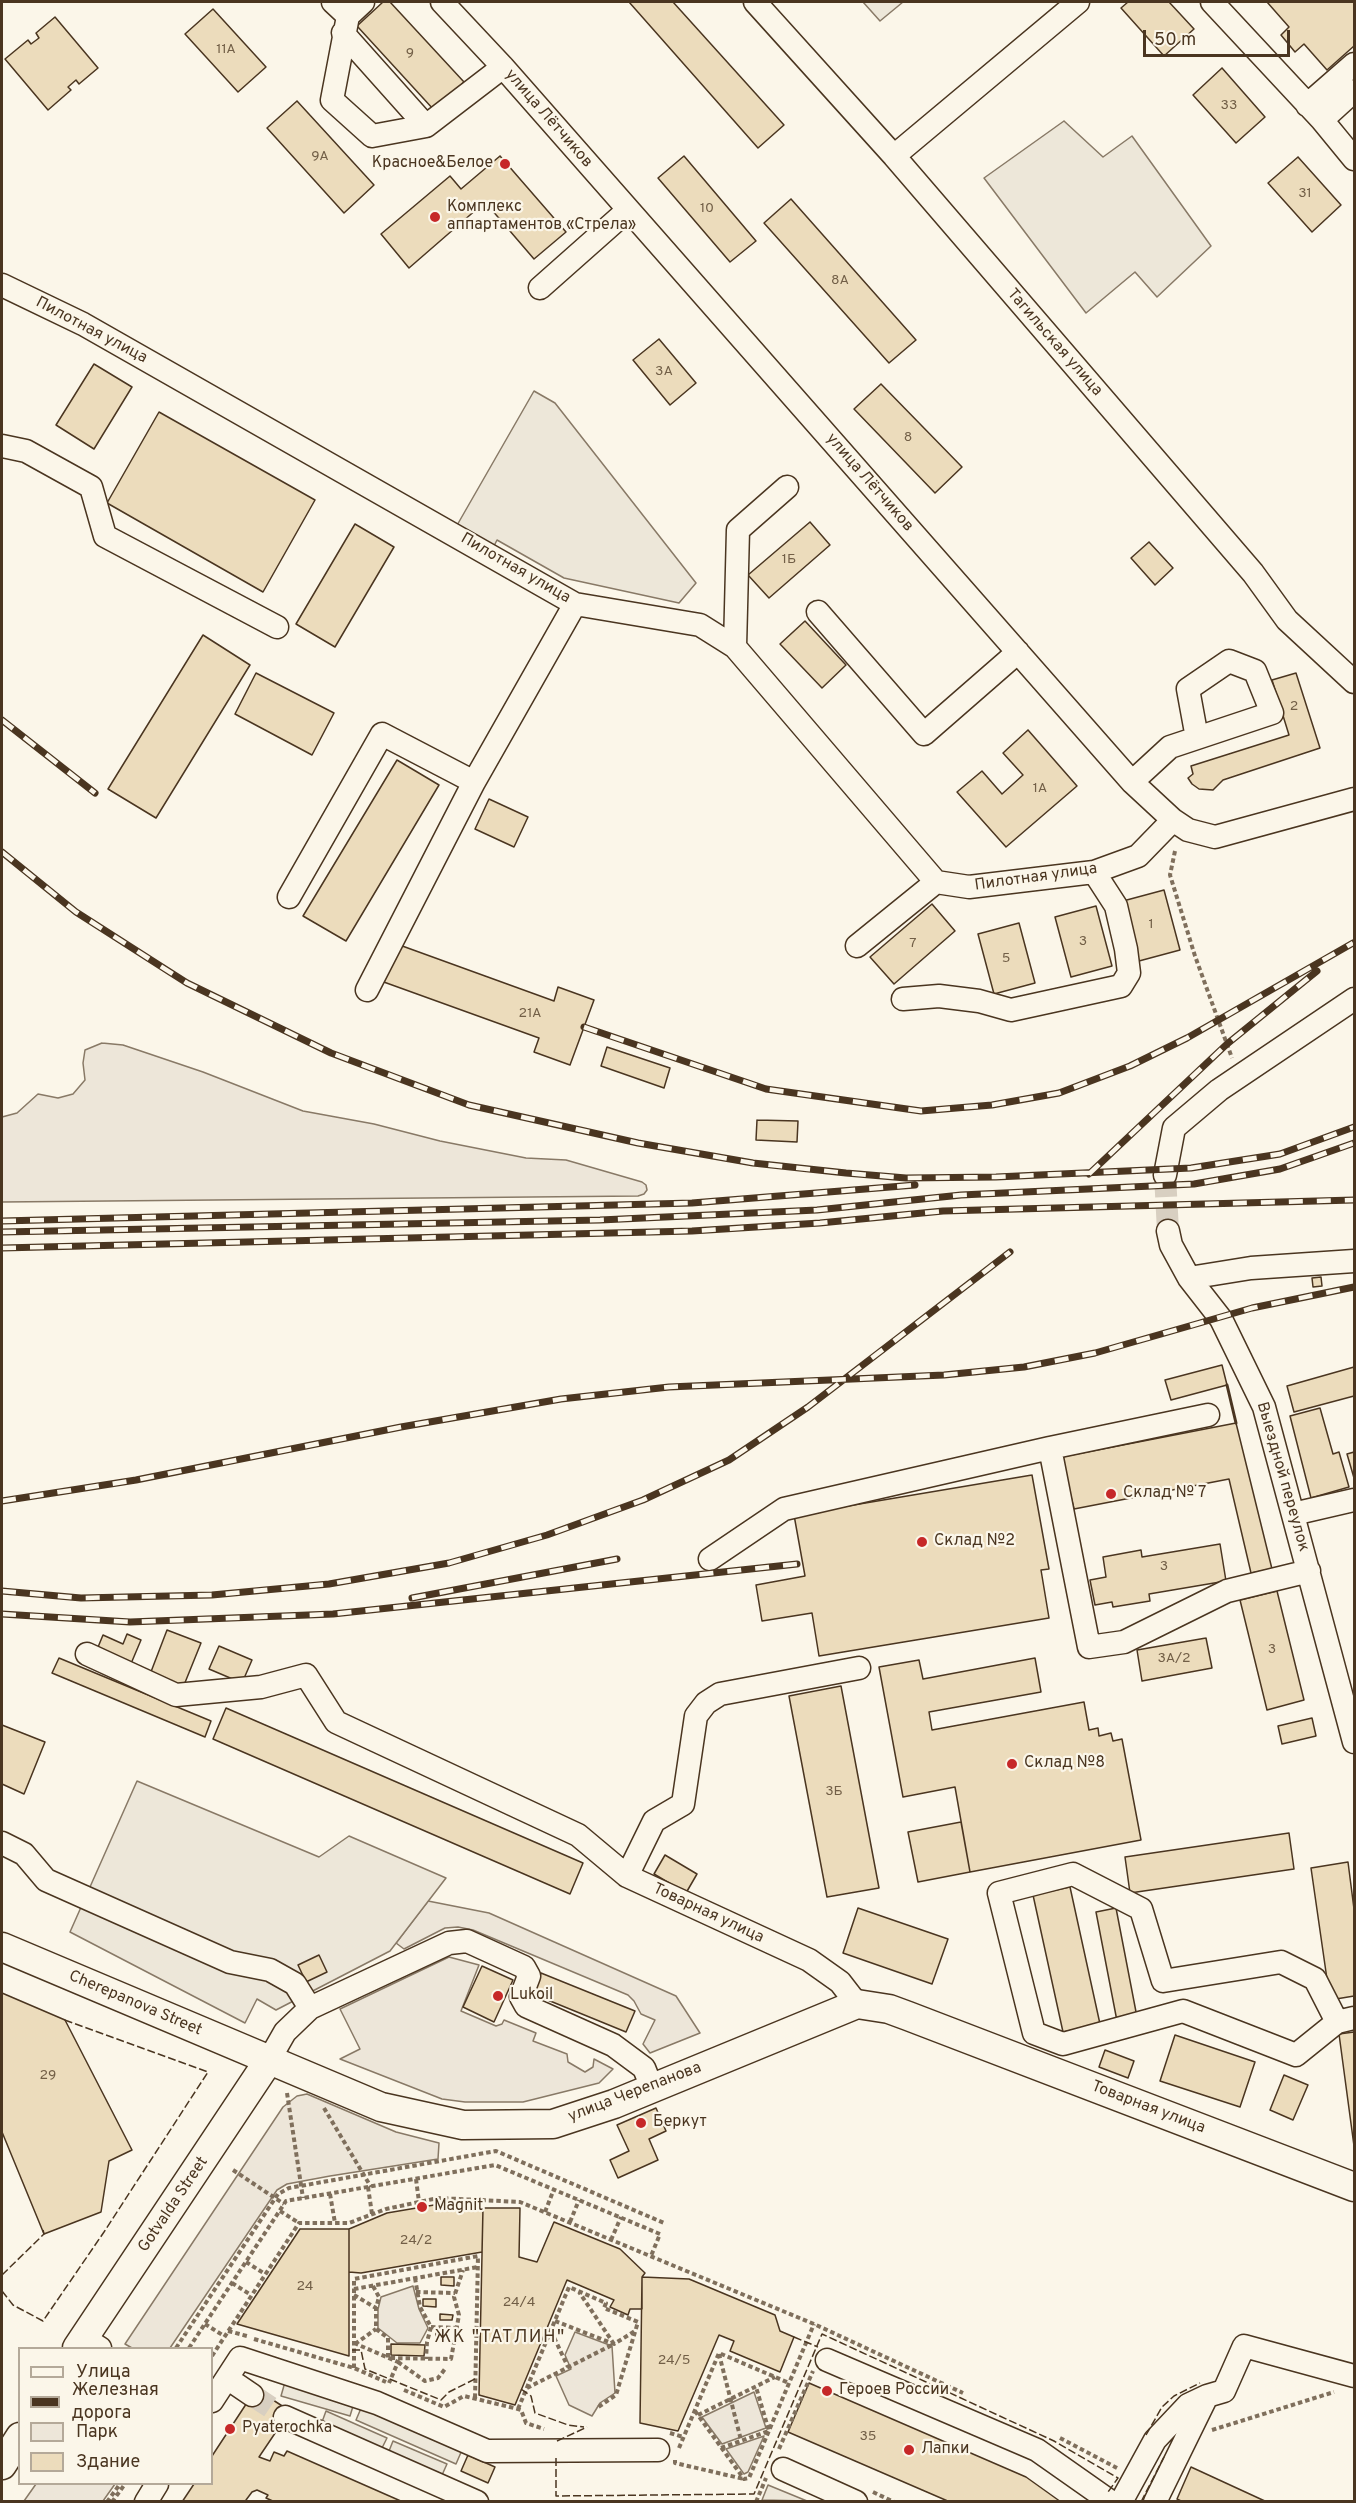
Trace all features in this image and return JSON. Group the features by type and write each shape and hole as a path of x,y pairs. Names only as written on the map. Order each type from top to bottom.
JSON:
{"main road":[{"name":"Cherepanova Street","path":"2,1947 269,2060"},
{"name":"улица Черепанова","path":"269,2060 381,2107 462,2125 553,2124 652,2088 857,2004"},
{"name":"Товарная улица","path":"857,2004 899,2013 1354,2187"},
{"name":"Gotvalda Street","path":"87,2345 269,2060"},
{"path":"2,2465 18,2440"}],"street":[{"name":"улица Лётчиков","path":"442,2 503,67 1132,782 1173,820 1188,830 1215,837 1354,799"},
{"name":"Тагильская улица","path":"755,2 894,156 1253,573 1287,620 1354,682"},
{"path":"894,156 1077,2"},
{"path":"1212,2 1315,112 1354,159"},
{"path":"347,13 426,126"},
{"path":"347,13 332,100 372,136 426,126 503,67"},
{"path":"1315,112 1354,64"},
{"path":"1315,112 1354,91"},
{"path":"540,288 628,210"},
{"name":"Пилотная улица","path":"2,285 83,324 575,603 700,625 735,647 936,882 969,887 1094,872 1138,856 1173,820"},
{"path":"2,446 26,451 91,487 105,536 277,627"},
{"path":"735,647 738,530 787,487"},
{"path":"367,990 474,782 575,603"},
{"path":"818,612 924,734 1018,652"},
{"path":"289,897 382,734 474,782"},
{"path":"1132,782 1170,747 1197,738"},
{"path":"903,999 939,996 979,1001 1011,1010 1121,986 1129,973 1116,906 1094,872"},
{"path":"857,946 936,882"},
{"path":"1165,1175 1174,1128 1219,1089 1354,999"},
{"name":"Выездной переулок","path":"1168,1231 1172,1245 1189,1278 1221,1319 1264,1407 1354,1742"},
{"path":"1189,1278 1242,1269 1354,1261"},
{"path":"710,1560 784,1509 1050,1448 1208,1415"},
{"path":"1050,1448 1089,1647 1124,1642 1227,1592 1309,1571"},
{"path":"1293,1515 1354,1500"},
{"name":"Товарная улица","path":"87,1654 176,1695 261,1687 306,1675 336,1722 578,1835 627,1876 809,1960 840,1982 857,2004"},
{"path":"627,1876 654,1821 683,1804 696,1716 705,1703 720,1694 859,1668"},
{"path":"2,1843 24,1854 46,1880 230,1962 270,1970 295,1984 310,2008"},
{"path":"1073,1874 1141,1909 1162,1981 1281,1962 1316,1979 1346,2020 1296,2055 1183,2011 1063,2044 1034,2033 999,1893 1073,1874"},
{"path":"269,2060 285,2032 310,2008 449,1943 467,1941 524,1967 529,1976 521,1997 526,2006 613,2045 644,2068 652,2088"},
{"path":"1121,2502 1155,2440 1188,2405 1224,2391 1244,2346 1349,2383"},
{"path":"213,2400 240,2358 377,2403 487,2451 658,2450"},
{"path":"827,2360 1038,2450 1111,2502"},
{"path":"227,2379 252,2395"},
{"path":"1155,2502 1207,2396"},
{"path":"285,2417 477,2502"},
{"path":"776,2466 856,2502"},
{"path":"146,2502 156,2485"}],"path":[{"path":"1175,851 1170,875 1195,956 1230,1051"},
{"path":"286,2093 303,2198"},
{"path":"318,2099 364,2175 369,2187 372,2214"},
{"path":"177,2347 275,2198 289,2188 496,2151 663,2223"},
{"path":"190,2347 286,2201 495,2165 660,2234 651,2256"},
{"path":"233,2170 284,2204"},
{"path":"416,2179 419,2202"},
{"path":"544,2212 554,2189"},
{"path":"330,2194 335,2223"},
{"path":"280,2211 299,2223 348,2223 386,2209 438,2198 520,2202 814,2324 965,2394"},
{"path":"570,2222 579,2200"},
{"path":"611,2240 621,2217"},
{"path":"213,2354 299,2223"},
{"path":"354,2368 354,2279 478,2256 475,2398"},
{"path":"246,2262 265,2274"},
{"path":"354,2289 477,2267"},
{"path":"388,2358 451,2359 459,2314 454,2297 463,2270"},
{"path":"415,2278 420,2307 431,2327 426,2359"},
{"path":"232,2283 251,2295"},
{"path":"373,2286 379,2297 376,2308 376,2329"},
{"path":"518,2409 569,2287 606,2303 604,2308 638,2322 616,2396 597,2408"},
{"path":"578,2291 614,2344"},
{"path":"416,2292 455,2293"},
{"path":"354,2295 376,2308"},
{"path":"555,2321 614,2344"},
{"path":"205,2324 224,2336"},
{"path":"718,2353 696,2413 675,2457 675,2463 744,2479 749,2478 814,2324"},
{"path":"431,2327 457,2328"},
{"path":"354,2344 376,2329"},
{"path":"376,2329 388,2338 388,2358"},
{"path":"551,2330 568,2367"},
{"path":"228,2331 354,2368 444,2407 464,2396 518,2409 521,2410 526,2423 545,2430"},
{"path":"527,2388 635,2331"},
{"path":"354,2344 398,2362 425,2381 438,2378 445,2369"},
{"path":"718,2353 789,2383"},
{"path":"718,2353 741,2440"},
{"path":"756,2502 776,2466 819,2356 827,2360"},
{"path":"389,2383 398,2362"},
{"path":"696,2413 775,2377"},
{"path":"1186,2439 1349,2383"},
{"path":"756,2387 769,2431"},
{"path":"696,2413 744,2479"},
{"path":"721,2448 769,2431"},
{"path":"1051,2434 1127,2473"},
{"path":"107,2502 119,2485"},
{"path":"112,2502 124,2485"}],"green space":[{"path":"102,1043 123,1045 203,1072 303,1111 374,1124 440,1141 526,1158 566,1160 642,1182 646,1185 647,1190 638,1196 2,1202 2,1117 17,1113 38,1094 58,1098 73,1094 85,1080 83,1063 85,1050"},
{"path":"428,1901 489,1913 676,1996 700,2033 650,2053 643,2044 655,2020 641,2014 628,1995 473,1930 458,1927 445,1928 404,1949 396,1943"},
{"path":"449,1957 479,1965 461,2011 496,2026 502,2024 504,2020 536,2033 533,2041 567,2054 568,2062 585,2072 593,2067 594,2059 613,2069 599,2083 523,2102 465,2102 442,2099 340,2059 360,2049 340,2009"},
{"path":"307,2094 396,2132 439,2143 438,2159 287,2184 277,2190 171,2347 130,2347 125,2344 283,2107 297,2096"},
{"path":"413,2286 419,2309 428,2328 420,2343 397,2343 378,2328 378,2309 381,2297"},
{"path":"575,2332 612,2346 615,2393 600,2403 592,2416 569,2405 556,2376 571,2369 565,2355"},
{"path":"754,2392 766,2428 722,2444 702,2417"},
{"path":"764,2436 748,2472 744,2474 726,2449"},
{"path":"35,2485 114,2485 103,2501 24,2501"}],"shaded area":[{"path":"863,2 903,2 880,21"},
{"path":"1064,121 1103,157 1132,136 1211,246 1157,297 1135,272 1086,313 984,178"},
{"path":"534,391 555,403 696,583 679,603 564,578 497,540 493,548 456,527"},
{"path":"137,1781 319,1857 349,1836 446,1878 390,1951 276,2010 257,1999 245,2023 70,1932"},
{"path":"285,2382 354,2403 350,2416 281,2396"},
{"path":"362,2406 462,2450 456,2464 356,2420"},
{"path":"326,2411 387,2438 382,2448 322,2422"},
{"path":"393,2441 447,2464 442,2475 389,2451"},
{"path":"768,2485 807,2501 762,2500"}],"building":[{"path":"383,2 390,2 464,82 434,110 357,26"},
{"path":"629,2 673,2 784,125 758,148"},
{"path":"1128,2 1169,2 1194,29 1164,56 1121,8"},
{"path":"1267,2 1354,2 1354,46 1327,70 1304,44 1295,52 1281,35 1289,27"},
{"path":"213,9 266,67 238,92 185,34"},
{"path":"55,17 98,68 79,84 76,80 68,87 71,90 48,110 5,59 28,40 31,44 39,38 36,33"},
{"path":"1222,68 1265,117 1236,143 1193,95"},
{"path":"297,101 374,185 344,213 267,128"},
{"name":"Комплекс аппартаментов «Стрела»","path":"500,156 566,232 534,259 485,202 409,268 381,234 450,176 461,189"},
{"path":"684,156 756,241 730,262 658,178"},
{"path":"1298,157 1341,205 1312,232 1268,183"},
{"path":"791,199 916,340 889,363 764,223"},
{"path":"659,339 696,383 670,405 633,360"},
{"path":"94,364 132,387 94,449 56,425"},
{"path":"881,384 962,467 935,493 854,409"},
{"path":"159,412 315,500 263,592 107,503"},
{"path":"810,522 830,545 769,598 748,575"},
{"path":"355,524 394,547 335,647 296,624"},
{"path":"1149,542 1173,568 1155,585 1131,558"},
{"path":"805,621 846,665 822,688 780,644"},
{"path":"203,635 250,665 156,818 108,789"},
{"path":"256,673 334,713 312,755 235,714"},
{"path":"1296,673 1320,748 1223,780 1213,790 1199,789 1192,784 1188,778 1193,774 1191,766 1289,735 1272,680"},
{"path":"1028,730 1077,786 1006,847 957,792 982,771 1002,794 1023,775 1003,753"},
{"path":"397,760 439,785 346,941 303,916"},
{"path":"489,799 528,817 514,847 475,829"},
{"path":"1164,890 1180,950 1139,961 1123,901"},
{"path":"932,904 955,931 894,984 870,957"},
{"path":"1096,906 1112,966 1071,977 1055,917"},
{"path":"1019,923 1035,983 994,994 978,934"},
{"path":"394,943 554,1001 558,987 594,1000 570,1065 534,1052 539,1038 381,981"},
{"path":"607,1047 670,1068 664,1088 601,1066"},
{"path":"757,1120 798,1121 797,1142 756,1140"},
{"path":"1321,1277 1322,1286 1313,1287 1312,1278"},
{"path":"1222,1365 1227,1385 1171,1400 1165,1380"},
{"path":"1354,1367 1354,1396 1294,1412 1287,1386"},
{"path":"1320,1408 1333,1454 1339,1452 1349,1487 1311,1498 1290,1416"},
{"name":"Склад № 7","path":"1236,1423 1272,1569 1251,1573 1229,1479 1074,1509 1061,1457"},
{"path":"1354,1452 1354,1478 1347,1454"},
{"name":"Склад №2","path":"1032,1475 1049,1569 1041,1570 1049,1618 819,1656 812,1613 762,1621 756,1585 805,1576 794,1515"},
{"path":"1220,1544 1226,1581 1149,1594 1150,1601 1113,1607 1112,1602 1095,1605 1090,1580 1106,1577 1103,1557 1141,1550 1142,1557"},
{"path":"1277,1591 1304,1700 1267,1710 1240,1600"},
{"path":"167,1630 201,1643 182,1690 149,1677"},
{"path":"127,1634 141,1640 130,1666 96,1652 103,1635 123,1644"},
{"path":"1206,1638 1212,1668 1142,1681 1137,1650"},
{"path":"219,1646 252,1660 242,1683 209,1669"},
{"path":"59,1658 211,1721 205,1737 52,1673"},
{"name":"Склад №8","path":"1035,1658 1041,1692 929,1712 932,1730 1084,1702 1089,1730 1098,1728 1099,1736 1111,1733 1113,1741 1122,1739 1141,1840 970,1872 955,1787 903,1797 879,1667 919,1660 923,1679"},
{"path":"841,1686 879,1888 827,1897 789,1696"},
{"path":"226,1708 583,1863 570,1894 213,1739"},
{"path":"1312,1718 1316,1736 1282,1744 1278,1726"},
{"path":"2,1725 45,1742 24,1794 2,1784"},
{"path":"961,1822 970,1872 918,1882 908,1832"},
{"path":"1289,1833 1294,1869 1130,1893 1125,1857"},
{"path":"665,1855 697,1874 686,1893 654,1874"},
{"path":"1348,1862 1354,1909 1354,1996 1330,2000 1311,1868"},
{"path":"1070,1887 1100,2024 1063,2032 1033,1895"},
{"path":"858,1908 948,1939 932,1984 843,1953"},
{"path":"1116,1908 1137,2017 1117,2021 1096,1912"},
{"path":"319,1955 327,1972 306,1982 298,1965"},
{"path":"482,1966 513,1980 494,2022 463,2007"},
{"path":"541,1973 635,2011 626,2032 533,1994"},
{"path":"2,1993 65,2020 132,2150 109,2161 101,2212 44,2234 2,2132"},
{"path":"1354,2032 1354,2146 1339,2034"},
{"path":"1175,2035 1255,2062 1240,2107 1160,2081"},
{"path":"1105,2050 1134,2061 1128,2078 1099,2067"},
{"path":"1284,2075 1308,2085 1293,2120 1270,2110"},
{"path":"656,2108 666,2131 649,2139 658,2160 618,2178 610,2160 629,2151 617,2125"},
{"path":"440,2204 483,2208 482,2252 361,2273 349,2272 349,2229 387,2213"},
{"path":"483,2208 520,2208 519,2257 537,2262 554,2222 620,2249 645,2273 642,2277 642,2309 630,2309 628,2315 610,2307 614,2300 567,2280 515,2405 479,2395"},
{"path":"300,2229 349,2229 349,2356 237,2324"},
{"path":"441,2277 454,2277 454,2286 441,2285"},
{"path":"642,2277 689,2279 775,2315 780,2331 794,2337 780,2372 730,2351 734,2341 719,2335 678,2431 640,2423"},
{"path":"423,2299 436,2299 436,2307 423,2306"},
{"path":"440,2314 453,2315 452,2320 440,2320"},
{"path":"436,2333 448,2333 448,2339 436,2339"},
{"path":"391,2344 425,2345 424,2356 391,2355"},
{"path":"809,2383 1026,2477 1061,2502 950,2502 788,2432"},
{"path":"256,2389 290,2411 259,2457 270,2461 274,2452 284,2456 287,2451 403,2502 275,2502 266,2498 268,2495 257,2490 252,2492 246,2500 248,2502 182,2502 193,2485 213,2485 213,2454"},
{"path":"468,2455 495,2467 488,2483 461,2471"},
{"path":"1191,2467 1267,2502 1183,2502 1177,2499"}],"tunnel":[{"path":"1165,1175 1168,1231"},
{"path":"252,2395 285,2417"}],"railway":[{"path":"2,720 95,793"},
{"path":"2,852 76,912 187,983 331,1053 469,1105 638,1143 753,1163 846,1173 906,1178 996,1177 1191,1168 1280,1154 1354,1127"},
{"path":"584,1027 766,1089 921,1111 992,1105 1059,1093 1130,1066 1187,1038 1353,943"},
{"path":"1089,1174 1227,1044 1317,971"},
{"path":"2,1232 600,1220 817,1210 961,1195 1194,1184 1280,1169 1354,1143"},
{"path":"2,1221 692,1203 915,1185"},
{"path":"2,1248 692,1231 820,1223 943,1211 1354,1200"},
{"path":"2,1591 81,1598 212,1595 329,1584 449,1563 547,1535 643,1500 729,1460 808,1407 1010,1252"},
{"path":"2,1501 136,1480 401,1427 561,1399 669,1387 944,1375 1024,1367 1095,1353 1252,1308 1354,1287"},
{"path":"412,1598 617,1559"},
{"path":"2,1614 130,1622 333,1614 797,1564"}],"fence":[{"path":"2,2291 13,2305 43,2321 208,2072 62,2019"},
{"path":"2,2275 44,2234 43,2230"},
{"path":"556,2458 556,2496 754,2494 822,2334 1054,2441 1118,2478 1108,2492"},
{"path":"794,2337 818,2347"},
{"path":"352,2350 361,2350 365,2369 441,2400 449,2392 477,2378"},
{"path":"1146,2435 1162,2407 1174,2396 1200,2383"},
{"path":"521,2389 531,2396 535,2413 568,2425 584,2427"},
{"path":"557,2441 587,2427"},
{"path":"1141,2502 1164,2457"}],"wall":[{"path":"1227,1385 1236,1423"}],"place":[{"name":"Красное&Белое","path":"505,164"},
{"name":"Комплекс аппартаментов «Стрела»","path":"435,217"},
{"name":"Склад № 7","path":"1111,1494"},
{"name":"Склад №2","path":"922,1542"},
{"name":"Склад №8","path":"1012,1764"},
{"name":"Lukoil","path":"498,1996"},
{"name":"Беркут","path":"641,2123"},
{"name":"Magnit","path":"422,2207"},
{"name":"Героев России","path":"827,2391"},
{"name":"Pyaterochka","path":"230,2429"},
{"name":"Лапки","path":"909,2450"}],"district":[{"name":"ЖК \"ТАТЛИН\"","path":"500,2338"}]}
